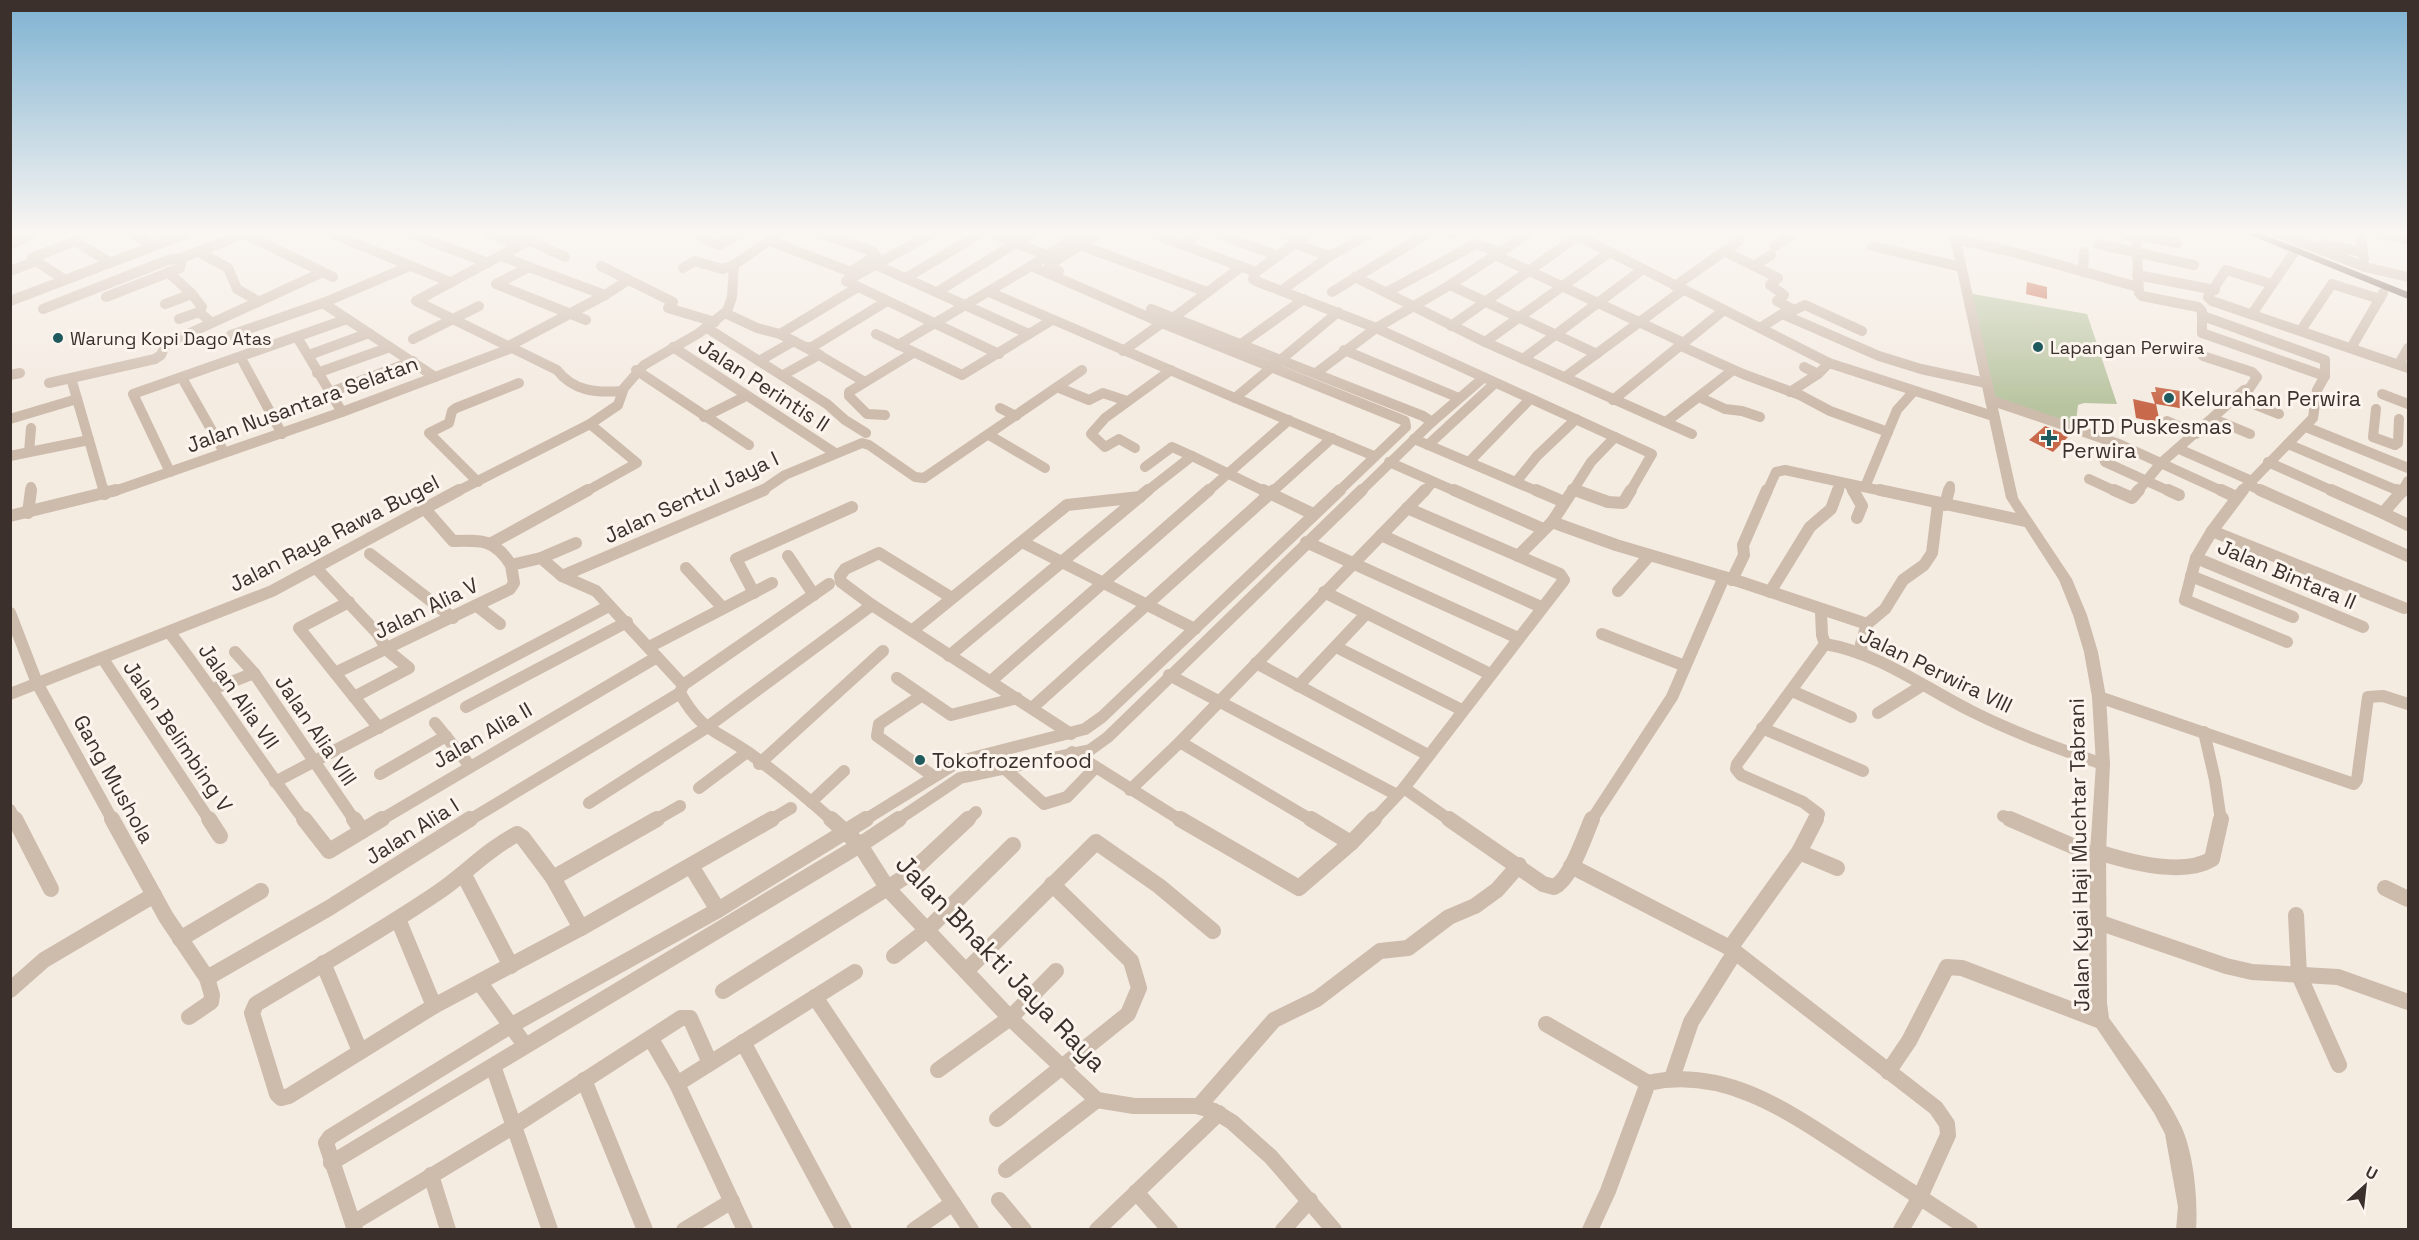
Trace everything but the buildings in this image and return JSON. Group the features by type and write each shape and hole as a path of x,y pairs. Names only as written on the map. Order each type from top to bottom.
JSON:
{"street":[{"path":"13,298 34,291"},
{"path":"43,309 89,291"},
{"path":"106,297 130,291"},
{"path":"179,319 199,312 202,307 189,291"},
{"path":"241,291 258,301"},
{"path":"49,383 150,360 161,355 166,344 281,291"},
{"path":"231,335 352,291"},
{"path":"434,291 416,301 557,370 560,376 587,390 621,391"},
{"path":"512,291 586,320"},
{"path":"594,291 605,295"},
{"name":"Jalan Nusantara Selatan","path":"10,516 105,494 342,412 510,347 611,291"},
{"path":"650,291 673,302 668,308 711,325 759,361 827,404 866,434"},
{"path":"731,291 730,305 725,313 711,325 636,370 749,445"},
{"path":"780,334 852,291"},
{"path":"866,291 999,354"},
{"path":"710,1063 690,1018 681,1018 354,1226 326,1143 330,1137 510,1026 718,910 960,761 1085,729 1102,717 1406,427 1405,421 1277,363 1094,291"},
{"path":"1103,291 1167,320 1241,344 1277,363 1316,373 1423,416 1432,422"},
{"path":"1122,351 1208,291"},
{"path":"1284,291 1376,328 1652,454 1623,503 1608,502 1572,489"},
{"path":"1316,373 1376,328 1440,291"},
{"path":"1463,291 1521,316 1597,354"},
{"path":"1451,326 1501,291"},
{"path":"1485,342 1556,291"},
{"path":"1573,291 1733,370 1790,392 1830,411 1888,432"},
{"path":"1523,359 1616,291"},
{"path":"1564,377 1640,323 1676,291"},
{"path":"1685,291 1829,363 1993,416"},
{"path":"1779,291 1785,295 1777,301 1794,310"},
{"name":"Jalan Kyai Haji Muchtar Tabrani","path":"1966,291 2012,498 2065,579 2080,615 2091,652 2099,697 2103,764 2098,855 2098,1003 2101,1021 2161,1107 2174,1132 2188,1207 2186,1230"},
{"path":"2139,291 2142,296 2201,309 2202,333 2325,376"},
{"path":"2214,291 2209,299 2404,366 2409,348"},
{"path":"2252,315 2268,291"},
{"path":"2301,330 2327,291"},
{"path":"2356,291 2380,298"},
{"path":"2351,348 2385,291"},
{"path":"937,292 1029,334"},
{"path":"898,345 989,292 1122,351 1374,456"},
{"path":"1387,292 1485,342 1692,434"},
{"path":"165,304 192,294"},
{"path":"1241,344 1304,299"},
{"path":"807,347 812,347 887,301"},
{"path":"1613,400 1733,301"},
{"path":"323,303 435,377"},
{"path":"1760,328 1780,315 1805,305 1862,331"},
{"path":"413,339 479,306"},
{"path":"199,312 212,322"},
{"path":"1235,398 1338,312"},
{"path":"725,313 807,347 865,382"},
{"path":"1784,315 1879,356 1921,369 1986,383"},
{"path":"2203,316 2325,360 2325,376 2317,390 2315,414 2306,427 2268,462 2236,497 2212,531 2196,558 2186,602 2287,642"},
{"path":"170,472 133,394 347,319"},
{"path":"876,334 962,375 1052,320"},
{"path":"309,355 369,333"},
{"path":"297,337 342,412"},
{"path":"759,361 794,341"},
{"path":"317,373 390,347"},
{"name":"Jalan Perintis II","path":"673,347 835,453"},
{"path":"1344,350 1459,398"},
{"path":"885,415 867,414 849,396 849,392 913,353"},
{"path":"783,375 820,356"},
{"path":"2089,479 2130,498 2162,463 2236,397 2249,389 2256,375 2204,356"},
{"path":"241,358 282,434"},
{"path":"331,392 412,361"},
{"path":"1790,392 1818,374 1829,363"},
{"path":"1804,367 1818,374"},
{"name":"Jalan Raya Rawa Bugel","path":"10,694 272,591 424,507 590,424 618,405 621,391 636,370"},
{"path":"1045,468 989,435 1082,370"},
{"path":"1136,448 1119,440 1105,447 1091,434 1105,418 1171,370"},
{"path":"1666,422 1733,370"},
{"path":"71,378 105,494"},
{"path":"182,378 224,452"},
{"path":"331,1163 860,845 960,778 1089,750 1107,737 1389,462 1483,378"},
{"path":"478,482 438,444 429,432 449,423 452,411 456,408 519,383"},
{"path":"1428,445 1495,383"},
{"path":"1057,387 1089,400 1103,393 1127,401"},
{"path":"1865,487 1898,410 1914,391"},
{"path":"2382,394 2409,404"},
{"path":"704,417 746,396"},
{"path":"1699,397 1725,410 1742,411 1760,417"},
{"path":"2236,397 2279,414"},
{"path":"10,419 77,399"},
{"path":"1469,462 1530,399"},
{"path":"1990,400 2119,444 2236,497"},
{"path":"1000,408 1016,416"},
{"path":"2376,410 2373,436 2382,442 2395,445 2398,443 2399,419"},
{"path":"1516,482 1537,456 1576,418"},
{"path":"2214,419 2250,434"},
{"path":"991,681 1289,420"},
{"path":"2167,421 2196,434"},
{"path":"490,544 637,464 636,460 590,424"},
{"path":"2306,427 2409,468"},
{"path":"29,452 31,428"},
{"name":"Jalan Sentul Jaya I","path":"562,576 764,490 785,475 862,443 869,445 920,478 989,435"},
{"path":"1518,556 1547,526 1591,462 1615,437"},
{"path":"1032,708 1332,438"},
{"path":"1414,439 1564,502"},
{"path":"10,456 89,440"},
{"path":"2373,453 2382,442"},
{"path":"2288,444 2403,497"},
{"path":"1145,467 1172,447 1269,494 1309,518 1321,528"},
{"path":"2179,448 2409,556"},
{"path":"949,656 1140,496 1192,456"},
{"path":"2104,459 2105,462 2179,495"},
{"path":"1389,462 1433,482 1547,526 1728,578 1821,611 1867,624"},
{"path":"2268,462 2409,525"},
{"path":"1169,675 1400,791 1519,865 1543,884 1554,887 1560,884 1571,866 1592,819 1672,697 1728,578 1744,555 1743,545 1776,472 1785,470 2025,521"},
{"path":"2383,513 2403,497 2409,480"},
{"path":"1130,790 1180,742 1433,482"},
{"path":"1845,484 1862,506 1857,518"},
{"path":"1770,592 1810,527 1831,509 1845,484"},
{"path":"1862,654 1861,644 1867,624 1885,609 1903,580 1924,565 1932,553 1942,504 1950,486"},
{"path":"28,513 31,487"},
{"path":"913,630 1066,505 1140,496"},
{"path":"424,507 453,541 481,539 503,552 511,565 541,558 576,543"},
{"path":"754,592 736,559 852,507"},
{"path":"1072,752 1130,790 1299,888 1351,843 1400,791 1564,580 1560,574 1407,508"},
{"path":"2212,531 2404,608"},
{"path":"1381,535 1541,607"},
{"path":"1022,542 1195,629"},
{"path":"1306,542 1518,638"},
{"path":"951,598 879,553 845,569 840,576 841,582 872,605 1071,734"},
{"path":"370,554 453,618"},
{"path":"788,556 814,595"},
{"path":"1618,591 1649,556"},
{"name":"Jalan Bhakti Jaya Raya","path":"541,558 562,576 596,591 627,622 682,689 692,714 706,728 747,752 759,764 811,802 860,845 888,889 1010,1018 1097,1100 1112,1105 1199,1106 1219,1113 1243,1131 1291,1178 1334,1230"},
{"name":"Jalan Bintara II","path":"2196,558 2363,627"},
{"name":"Jalan Alia V","path":"335,673 510,589 514,583 511,565"},
{"path":"316,568 378,634 387,650 409,668 354,697"},
{"path":"686,568 723,608"},
{"path":"2191,576 2293,617"},
{"name":"Jalan Alia II","path":"329,851 723,608 772,583"},
{"name":"Jalan Alia I","path":"207,978 329,908 682,689 829,584"},
{"path":"1324,592 1490,674"},
{"path":"349,602 298,628 379,728"},
{"path":"589,803 706,728 872,605"},
{"path":"477,606 500,624"},
{"path":"275,782 609,606"},
{"path":"1821,611 1822,635 1825,644"},
{"name":"Gang Mushola","path":"10,613 37,683 180,939"},
{"path":"1298,686 1367,613"},
{"path":"466,707 627,622"},
{"name":"Jalan Alia VII","path":"170,633 213,689 275,782 329,851"},
{"path":"1602,634 1685,666"},
{"name":"Jalan Perwira VIII","path":"1799,852 1818,818 1818,811 1741,775 1736,769 1762,728 1779,709 1825,644 1845,646 1970,710 2051,747 2103,764"},
{"path":"1336,647 1462,710"},
{"path":"759,764 883,651"},
{"name":"Jalan Alia VIII","path":"235,652 254,673 362,831"},
{"name":"Jalan Belimbing V","path":"103,659 220,836"},
{"path":"1256,663 1428,755"},
{"path":"213,689 254,673"},
{"path":"897,678 951,716 1017,698"},
{"path":"1878,713 1923,685"},
{"path":"1792,691 1851,717"},
{"path":"2099,697 2354,784 2357,780 2368,697 2376,694 2388,696 2409,704"},
{"path":"921,696 879,724 878,736 933,776"},
{"path":"435,723 470,766"},
{"path":"1762,728 1863,771"},
{"path":"1085,729 1089,750"},
{"path":"2003,816 2098,855 2195,867 2212,858 2221,822 2215,780 2204,732"},
{"path":"380,774 446,736"},
{"path":"1180,742 1351,843"},
{"path":"699,788 747,752"},
{"path":"1004,768 1044,804 1058,804 1066,799 1095,768"},
{"path":"811,802 844,771"},
{"path":"553,878 680,806"},
{"path":"581,928 553,878 524,838 517,834 501,842 464,875 398,919 256,1004 252,1013 277,1094 281,1098 289,1096 434,1006 581,928 791,808"},
{"path":"10,810 51,889"},
{"path":"723,991 908,875 976,813"},
{"path":"966,971 1096,842 1160,886 1213,931"},
{"path":"894,956 927,930 1013,845"},
{"path":"1672,1078 1691,1022 1732,950 1799,852 1837,868"},
{"path":"1199,1106 1274,1020 1317,999 1380,951 1408,948 1449,917 1475,906 1497,890 1519,865"},
{"path":"691,866 718,910"},
{"path":"1571,866 1732,950 1936,1108 1947,1124 1948,1135 1920,1197 1901,1230"},
{"path":"464,875 511,966"},
{"path":"997,1119 1128,1014 1139,988 1131,961 1052,884"},
{"path":"2385,888 2409,899"},
{"path":"189,1017 211,1002 212,995 207,978 180,939 261,891"},
{"path":"10,990 44,960 154,895"},
{"path":"2296,915 2300,975 2339,1065"},
{"path":"398,919 434,1006"},
{"path":"2098,922 2226,966 2252,972 2338,977 2409,1002"},
{"path":"323,963 360,1051"},
{"path":"1888,1072 1910,1041 1947,967 1962,968 2101,1021"},
{"path":"938,1070 1010,1018 1056,971"},
{"path":"677,1084 855,972"},
{"path":"480,983 525,1045"},
{"path":"815,997 971,1230"},
{"path":"1546,1024 1648,1083"},
{"path":"651,1039 677,1084 745,1230"},
{"path":"743,1042 844,1230"},
{"path":"493,1066 550,1230"},
{"path":"1590,1230 1608,1191 1648,1083 1672,1078 1710,1084 1762,1097 1971,1230"},
{"path":"584,1080 645,1230"},
{"path":"1006,1170 1097,1100"},
{"path":"1097,1230 1219,1113"},
{"path":"431,1175 448,1230"},
{"path":"1136,1192 1170,1230"},
{"path":"999,1200 1024,1230"},
{"path":"1283,1230 1310,1200"},
{"path":"684,1230 732,1201"},
{"path":"914,1230 953,1203"}],"green space":[{"name":"Lapangan Perwira","path":"1967,293 2087,314 2117,404 2084,403 2078,405 2075,429 1990,400"}],"place":[{"name":"Warung Kopi Dago Atas","path":"58,338"},
{"name":"Lapangan Perwira","path":"2038,347"},
{"name":"Kelurahan Perwira","path":"2169,398"},
{"name":"UPTD Puskesmas Perwira","path":"2049,438"},
{"name":"Tokofrozenfood","path":"920,760"}]}
